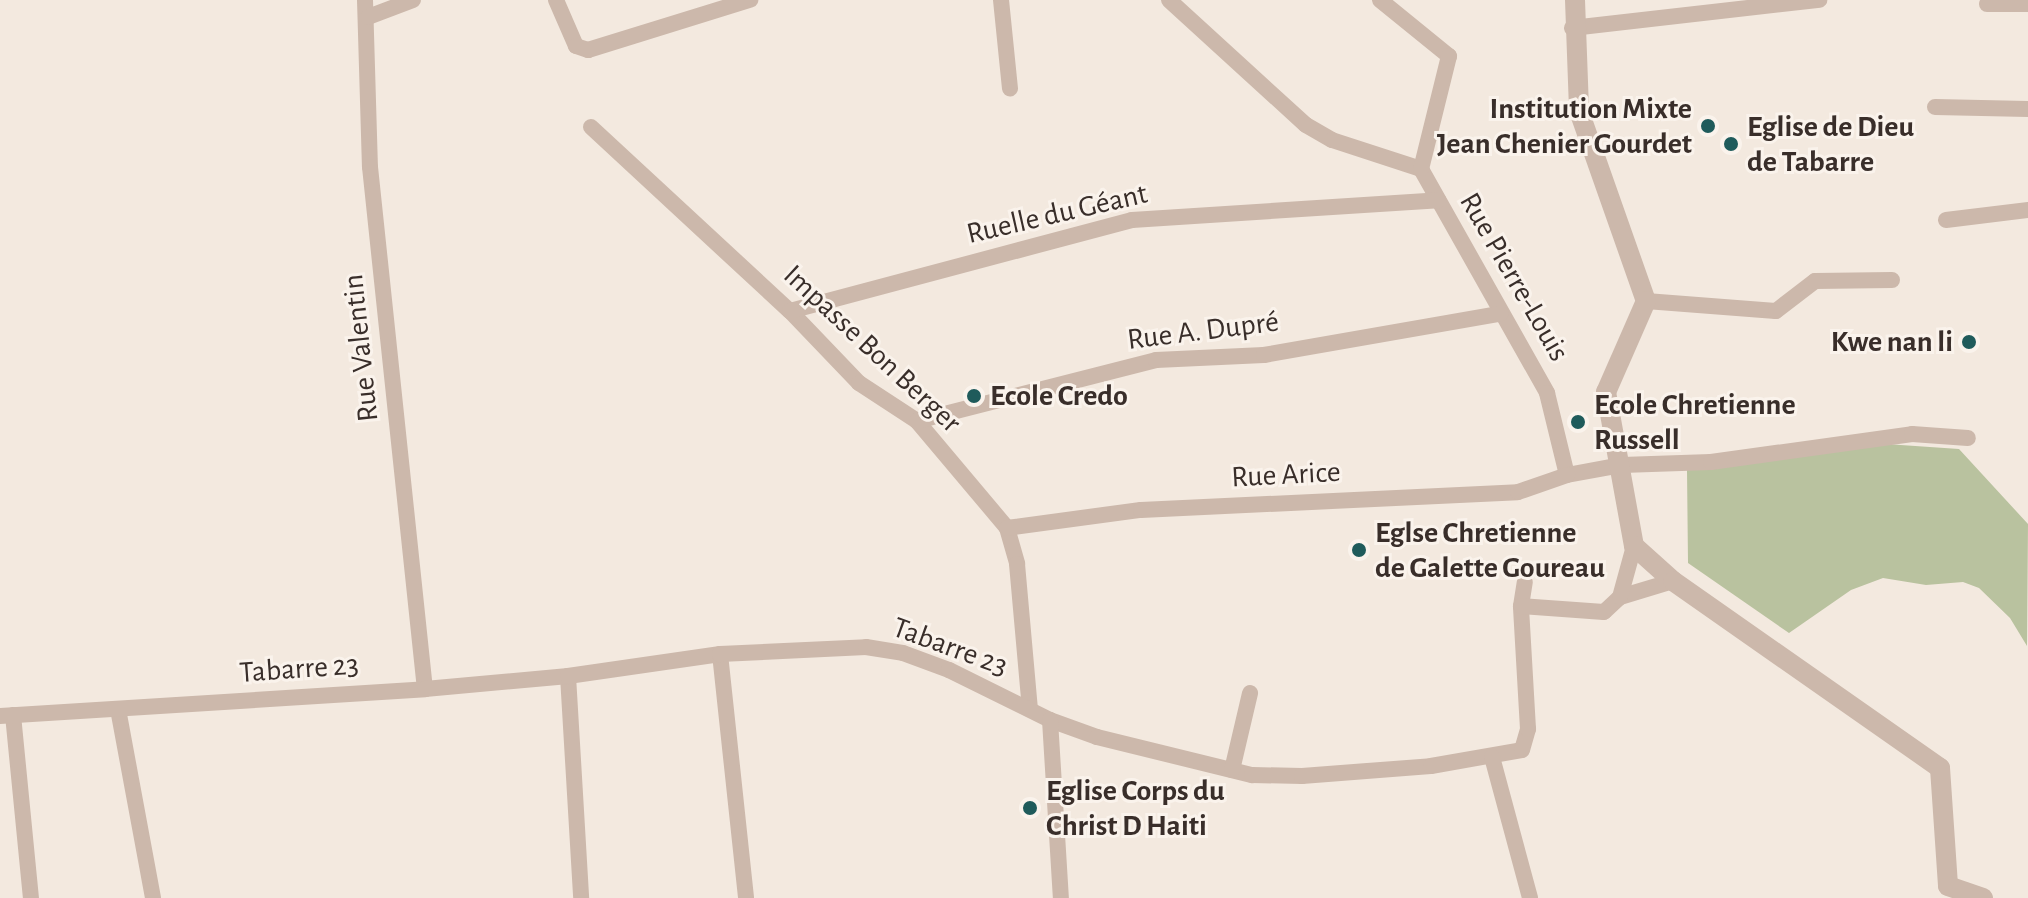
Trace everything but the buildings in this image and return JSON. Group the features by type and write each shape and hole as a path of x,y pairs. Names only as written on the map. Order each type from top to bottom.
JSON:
{"street":[{"path":"366,8 413,0"},
{"path":"556,0 576,46 588,50 750,0"},
{"path":"1001,0 1010,89"},
{"path":"1169,0 1306,125 1332,140 1421,169 1449,56 1380,0"},
{"path":"1575,0 1572,28 1581,122 1646,301 1606,392 1622,465 1634,546 1620,597"},
{"path":"1572,28 1819,0"},
{"path":"1987,4 2028,4"},
{"name":"Rue Valentin","path":"366,8 370,167 425,689"},
{"path":"1935,107 2028,109"},
{"name":"Impasse Bon Berger","path":"591,127 790,311 859,383 917,421 1007,528 1017,564 1030,709"},
{"name":"Rue Pierre-Louis","path":"1421,169 1547,393 1567,475"},
{"name":"Ruelle du Géant","path":"790,311 1132,220 1438,200"},
{"path":"1946,220 2028,210"},
{"path":"1646,301 1776,311 1815,281 1892,280"},
{"name":"Rue A. Dupré","path":"917,421 1156,360 1264,355 1500,314"},
{"path":"1567,475 1622,465 1711,462 1912,434 1968,438"},
{"name":"Rue Arice","path":"1007,528 1141,510 1518,492 1567,475"},
{"path":"1634,546 1673,581 1940,768 1948,886 1983,898"},
{"path":"1525,582 1521,606 1591,614 1604,612 1620,597 1673,581"},
{"name":"Tabarre 23","path":"6,716 425,689 568,676 720,654 830,646 903,653 1050,720 1232,770 1302,776 1512,755 1527,743 1521,606"},
{"path":"720,654 746,898"},
{"path":"568,676 581,898"},
{"path":"1232,770 1250,693"},
{"path":"118,709 153,898"},
{"path":"6,716 31,898"},
{"path":"1050,720 1061,898"},
{"path":"1492,757 1530,898"}],"green space":[{"path":"1886,444 1959,449 2028,524 2027,646 2010,618 1979,588 1963,582 1926,585 1883,578 1851,590 1789,633 1688,563 1687,470"}],"place":[{"name":"Institution Mixte Jean Chenier Gourdet","path":"1708,126"},
{"name":"Eglise de Dieu de Tabarre","path":"1731,144"},
{"name":"Kwe nan li","path":"1969,342"},
{"name":"Ecole Credo","path":"974,396"},
{"name":"Ecole Chretienne Russell","path":"1578,422"},
{"name":"Eglse Chretienne de Galette Goureau","path":"1359,550"},
{"name":"Eglise Corps du Christ D Haiti","path":"1030,808"}]}
